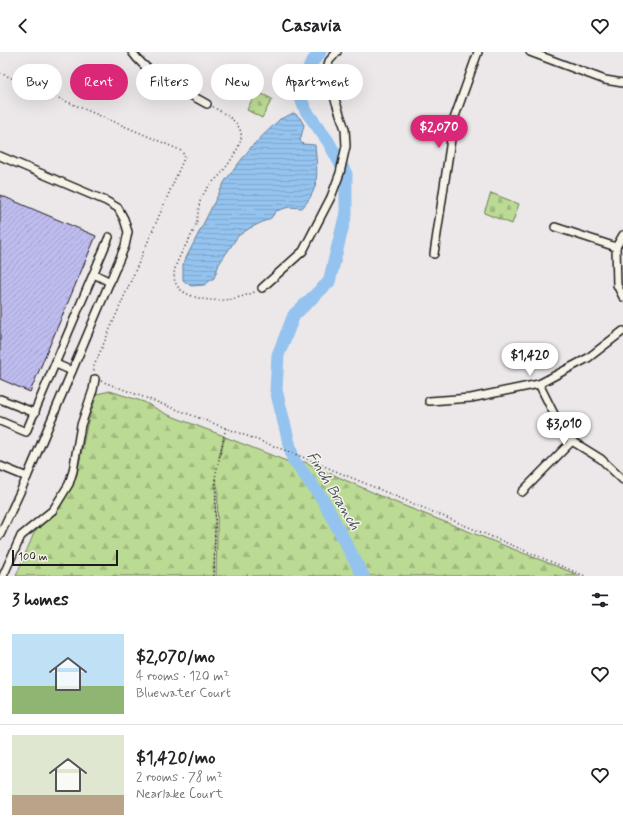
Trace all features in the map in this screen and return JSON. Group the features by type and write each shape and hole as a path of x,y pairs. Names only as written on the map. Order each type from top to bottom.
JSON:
{"street":[{"path":"132,52 152,73 207,104"},
{"path":"262,288 303,251 331,197 344,161 346,146 345,129 328,79 327,70 329,61 337,52"},
{"path":"434,254 454,119 478,52"},
{"path":"530,52 605,80 623,83"},
{"path":"0,156 106,201 118,208 124,219 128,232 125,246 110,282 27,477 0,535"},
{"path":"556,227 616,247"},
{"path":"623,234 616,247 617,286 623,297"},
{"path":"0,421 26,432 109,237"},
{"path":"94,274 110,282"},
{"path":"429,401 471,398 539,384 588,358 623,331"},
{"path":"56,364 72,371"},
{"path":"3,576 21,536 53,510 69,484 73,471 81,425 93,390 95,379"},
{"path":"539,384 557,420 572,441 601,460 623,480"},
{"path":"0,399 35,413"},
{"path":"522,492 572,441"},
{"path":"0,466 27,477"}],"path":[{"path":"0,73 180,150 185,156 94,366 95,379 300,456 585,576"},
{"path":"207,104 225,113 233,120 242,136 239,145 222,172 203,194 199,205 195,226 176,262 174,278 176,284 182,291 200,299 233,299 262,288"},
{"path":"214,576 215,478 226,427"}],"green space":[{"path":"264,95 272,99 262,118 247,110 252,100 264,100"},
{"path":"491,193 519,204 512,224 484,213"},
{"path":"110,391 144,402 166,414 224,436 219,458 225,437 289,462 305,462 392,501 581,576 216,576 218,489 215,478 214,576 16,576 34,533 60,507 77,474 87,425 97,394"}],"water":[{"path":"294,113 300,118 304,125 300,141 303,144 315,145 317,171 315,186 308,201 302,208 289,207 276,211 271,218 250,228 238,236 219,264 214,278 204,285 191,286 183,280 183,264 225,181 252,146 280,119"}],"building":[{"path":"0,195 96,236 30,392 0,379"}],"waterway":[{"name":"Finch Branch","path":"320,52 312,62 298,92 306,111 328,141 346,174 346,213 329,282 294,315 278,355 276,390 293,459 323,500 363,576"}]}
